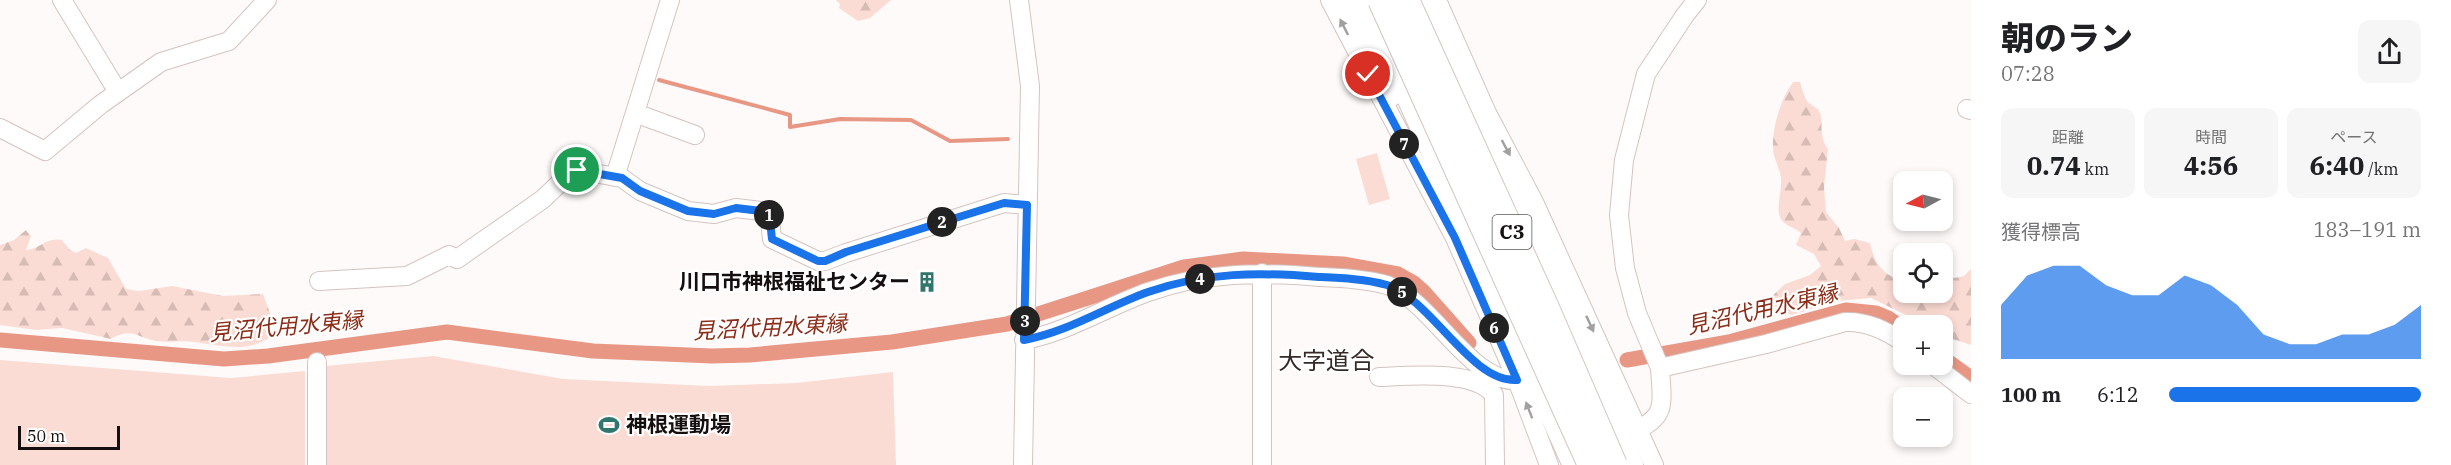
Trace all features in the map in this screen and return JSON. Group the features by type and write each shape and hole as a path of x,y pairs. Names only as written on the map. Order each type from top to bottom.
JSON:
{"highway":[{"path":"1366,0 1576,465"},
{"name":"C3","path":"1381,0 1591,465"},
{"name":"C3","path":"1406,0 1546,308 1614,465"},
{"path":"1422,0 1561,304 1630,465"}],"street":[{"path":"62,0 118,92"},
{"path":"0,128 45,151 118,92 161,62 229,41 267,0"},
{"path":"615,177 670,0"},
{"path":"1019,0 1030,86 1023,465"},
{"path":"1330,0 1455,238"},
{"path":"1349,0 1517,380 1549,465"},
{"path":"1437,0 1487,113 1534,202 1629,434 1654,465"},
{"path":"1448,0 1477,70 1487,113"},
{"path":"1629,434 1657,418 1661,405 1660,368 1637,313 1624,267 1619,215 1624,160 1646,74 1697,0"},
{"path":"635,113 695,135"},
{"path":"319,281 407,276 449,255 457,259 543,199 570,173 577,170 622,178 640,191 688,211 714,214 736,208 769,212 772,239 818,261 825,261 846,252 1004,203 1027,205"},
{"path":"1024,335 1044,336 1148,292 1191,281 1262,273 1347,279 1387,285 1407,295 1464,352 1488,371 1500,378 1517,380"},
{"path":"1262,273 1262,465"},
{"path":"1660,368 1766,344 1845,322 1858,321 1893,337"},
{"path":"317,362 317,465"},
{"path":"1379,377 1454,375 1490,389 1494,395 1495,465"},
{"path":"1946,375 1971,394"}],"green space":[{"path":"836,0 891,0 870,18 858,21 839,8 840,4"},
{"path":"1793,82 1800,82 1807,101 1821,115 1823,138 1828,149 1824,187 1826,212 1839,228 1845,241 1854,239 1870,243 1880,268 1893,277 1893,303 1953,303 1953,278 1964,276 1971,269 1971,345 1953,339 1953,315 1906,315 1871,298 1835,301 1792,315 1781,311 1773,304 1770,298 1785,284 1810,275 1821,266 1814,254 1796,245 1801,233 1784,222 1779,213 1781,180 1773,152 1773,140 1781,105"},
{"path":"1377,153 1390,199 1369,205 1356,159"},
{"path":"26,230 31,236 26,250 36,248 51,240 62,240 70,250 76,253 86,248 108,258 126,289 139,291 172,286 223,296 263,294 270,313 271,336 253,345 234,347 189,341 156,341 129,333 111,339 62,328 36,330 0,325 0,245 14,240"},
{"name":"神根運動場","path":"433,356 563,379 709,386 796,383 893,372 896,465 324,465 325,366"},
{"path":"0,360 231,378 305,371 305,465 0,465"}],"waterway":[{"path":"659,80 790,115 790,127 840,119 911,120 950,141 1008,139"},
{"name":"見沼代用水東縁","path":"0,340 224,359 268,356 447,332 593,351 712,356 750,355 892,342 1007,324 1184,267 1243,259 1343,264 1398,274 1423,291 1469,343"},
{"name":"見沼代用水東縁","path":"1627,360 1729,342 1846,310 1876,313 1893,321"},
{"name":"見沼代用水東縁","path":"1953,365 1971,378"}],"place":[{"name":"川口市神根福祉センター","path":"927,282"},
{"name":"神根運動場","path":"609,425"}],"district":[{"name":"大字道合","path":"1326,361"}],"route":[{"path":"577,170 622,178 640,191 688,211 714,214 736,208 769,212 772,239 818,261 825,261 846,252 1004,203 1027,205 1024,340 1044,336 1148,292 1191,281 1262,273 1347,279 1387,285 1407,295 1464,352 1488,371 1509,381 1517,380 1455,238 1368,74"}]}
